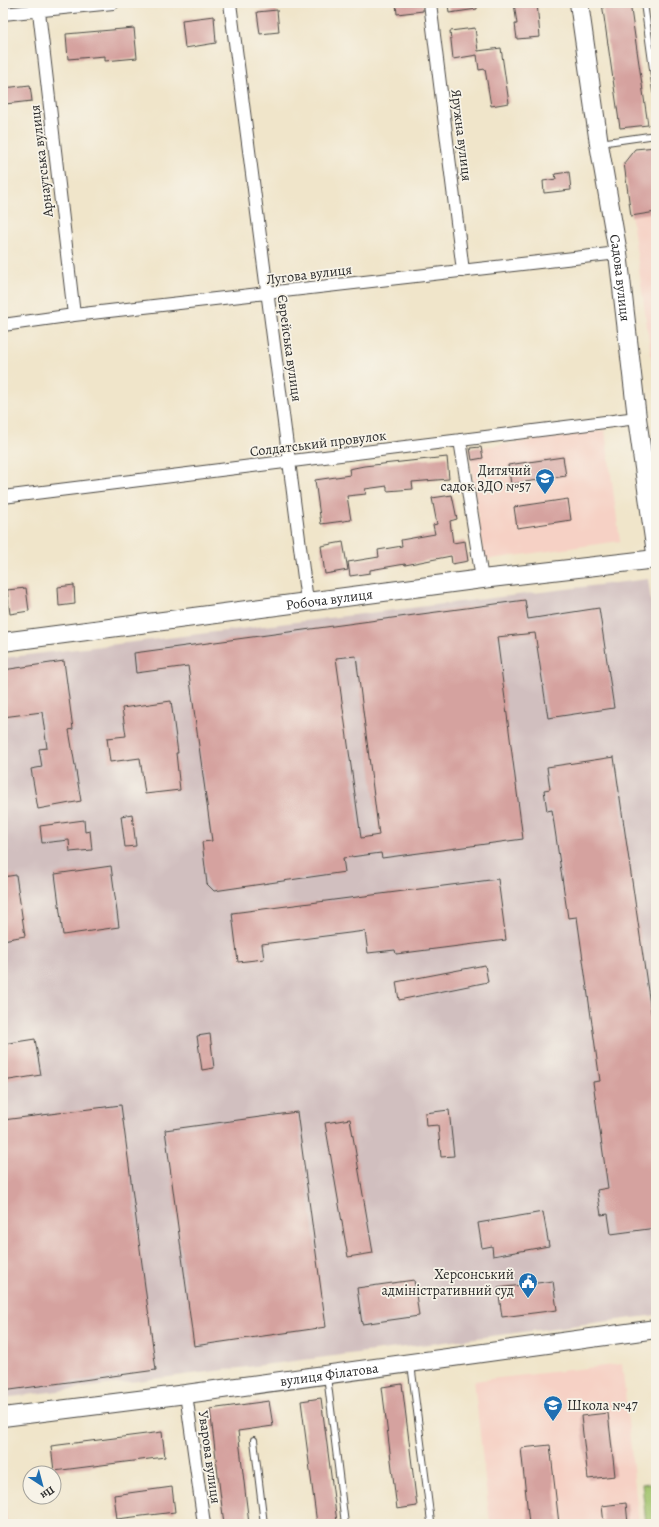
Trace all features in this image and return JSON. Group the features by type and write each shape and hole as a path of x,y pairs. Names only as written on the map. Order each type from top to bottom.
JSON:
{"street":[{"path":"3,14 38,7 114,3"},
{"name":"Єврейська вулиця","path":"230,3 290,461 306,601"},
{"name":"Яружна вулиця","path":"430,3 463,270"},
{"name":"Садова вулиця","path":"580,3 599,144 618,253 636,418 656,553"},
{"name":"Арнаутська вулиця","path":"38,7 74,315"},
{"name":"Лугова вулиця","path":"3,325 74,315 618,253"},
{"name":"Солдатський провулок","path":"3,497 636,418"},
{"path":"460,440 482,579"},
{"name":"Робоча вулиця","path":"3,642 306,601 482,579 656,560"},
{"name":"вулиця Філатова","path":"3,1417 186,1394 656,1329"},
{"name":"Уварова вулиця","path":"186,1394 204,1524"}],"lane":[{"path":"644,3 656,91"},
{"path":"599,144 656,135"},
{"path":"411,1362 430,1522"},
{"path":"327,1374 345,1524"},
{"path":"254,1440 264,1524"}],"shaded area":[{"path":"656,147 656,390 624,163 635,149"},
{"name":"Дитячий садок ЗДО №57","path":"605,430 620,541 484,560 469,449"},
{"path":"648,579 656,637 656,1315 3,1398 3,658"},
{"name":"Школа №47","path":"622,1364 639,1524 490,1524 474,1381"},
{"path":"3,1486 8,1524 3,1524"}],"green space":[{"path":"656,1482 656,1524 646,1524 642,1484"}],"building":[{"path":"396,3 423,3 423,11 397,14"},
{"path":"448,3 477,3 477,9 449,13"},
{"path":"514,3 537,3 540,37 517,39 515,24 517,24"},
{"path":"602,3 630,3 648,125 620,128"},
{"path":"277,10 279,32 260,34 257,12"},
{"path":"214,16 216,43 185,48 182,20"},
{"path":"134,28 137,58 105,61 105,56 68,59 66,34"},
{"path":"475,28 478,51 501,48 509,103 491,106 485,69 479,70 477,55 453,59 450,31"},
{"path":"30,85 32,101 5,104 4,88"},
{"path":"656,147 656,212 631,216 624,163 635,149"},
{"path":"569,172 571,190 544,193 543,181 556,179 555,174"},
{"path":"481,447 483,458 472,460 470,448"},
{"path":"447,457 449,479 412,482 413,489 387,491 387,486 365,489 366,494 347,496 351,520 321,524 315,480 350,475 349,469 364,466"},
{"path":"563,457 566,476 511,484 508,465"},
{"path":"452,495 457,519 450,521 453,543 465,541 468,561 452,564 451,556 370,570 370,573 350,576 348,562 379,557 378,550 402,546 401,540 435,534 433,525 437,524 432,498"},
{"path":"568,499 571,520 517,528 514,507"},
{"path":"343,542 348,570 325,574 321,546"},
{"path":"74,585 75,604 59,606 58,587"},
{"path":"26,588 29,611 10,614 7,590"},
{"path":"525,600 528,619 599,608 614,708 548,718 535,633 497,637 523,839 382,858 381,853 343,858 345,872 214,891 207,884 202,842 212,841 188,666 136,673 134,653","holes":["356,656 379,835 361,838 336,658"]},
{"path":"64,661 73,729 69,730 81,801 38,809 31,769 42,767 39,749 47,748 42,712 3,717 3,670"},
{"path":"171,701 178,753 176,753 180,790 145,794 140,758 110,762 107,738 126,736 122,708"},
{"path":"614,757 656,1046 656,1228 611,1234 608,1214 601,1215 597,1190 608,1188 593,1082 600,1081 577,917 568,918 552,810 547,811 544,790 550,789 547,767"},
{"path":"132,814 136,846 125,847 121,816"},
{"path":"84,820 85,832 90,831 92,850 70,852 69,840 42,843 40,826"},
{"path":"111,866 119,927 63,935 55,874"},
{"path":"16,875 25,936 3,940 3,877"},
{"path":"498,879 506,940 396,954 395,950 368,953 365,931 262,944 264,959 238,962 232,913"},
{"path":"485,965 488,982 399,1000 396,982"},
{"path":"210,1034 214,1068 202,1070 197,1036"},
{"path":"35,1039 41,1075 3,1081 3,1044"},
{"path":"121,1105 156,1370 3,1391 3,1120"},
{"path":"449,1110 454,1156 441,1157 438,1125 426,1126 425,1113"},
{"path":"297,1112 326,1327 194,1346 165,1130"},
{"path":"350,1119 373,1253 348,1257 325,1123"},
{"path":"543,1212 549,1246 493,1256 492,1246 482,1248 478,1223"},
{"path":"414,1280 419,1316 362,1324 357,1288"},
{"name":"Херсонський адміністративний суд","path":"553,1281 557,1310 502,1317 498,1288"},
{"path":"402,1384 417,1506 397,1509 382,1387"},
{"path":"321,1398 337,1522 317,1524 301,1401"},
{"path":"269,1401 273,1426 238,1431 249,1524 224,1524 210,1409"},
{"path":"608,1413 615,1476 588,1479 581,1416"},
{"path":"162,1432 165,1457 62,1470 62,1465 53,1465 51,1446"},
{"path":"550,1445 559,1524 529,1524 521,1448"},
{"path":"172,1487 175,1512 117,1519 114,1495"},
{"path":"626,1503 628,1524 604,1524 602,1506"}],"place":[{"name":"Дитячий садок ЗДО №57","path":"545,495"},
{"name":"Херсонський адміністративний суд","path":"528,1299"},
{"name":"Школа №47","path":"553,1422"}]}
